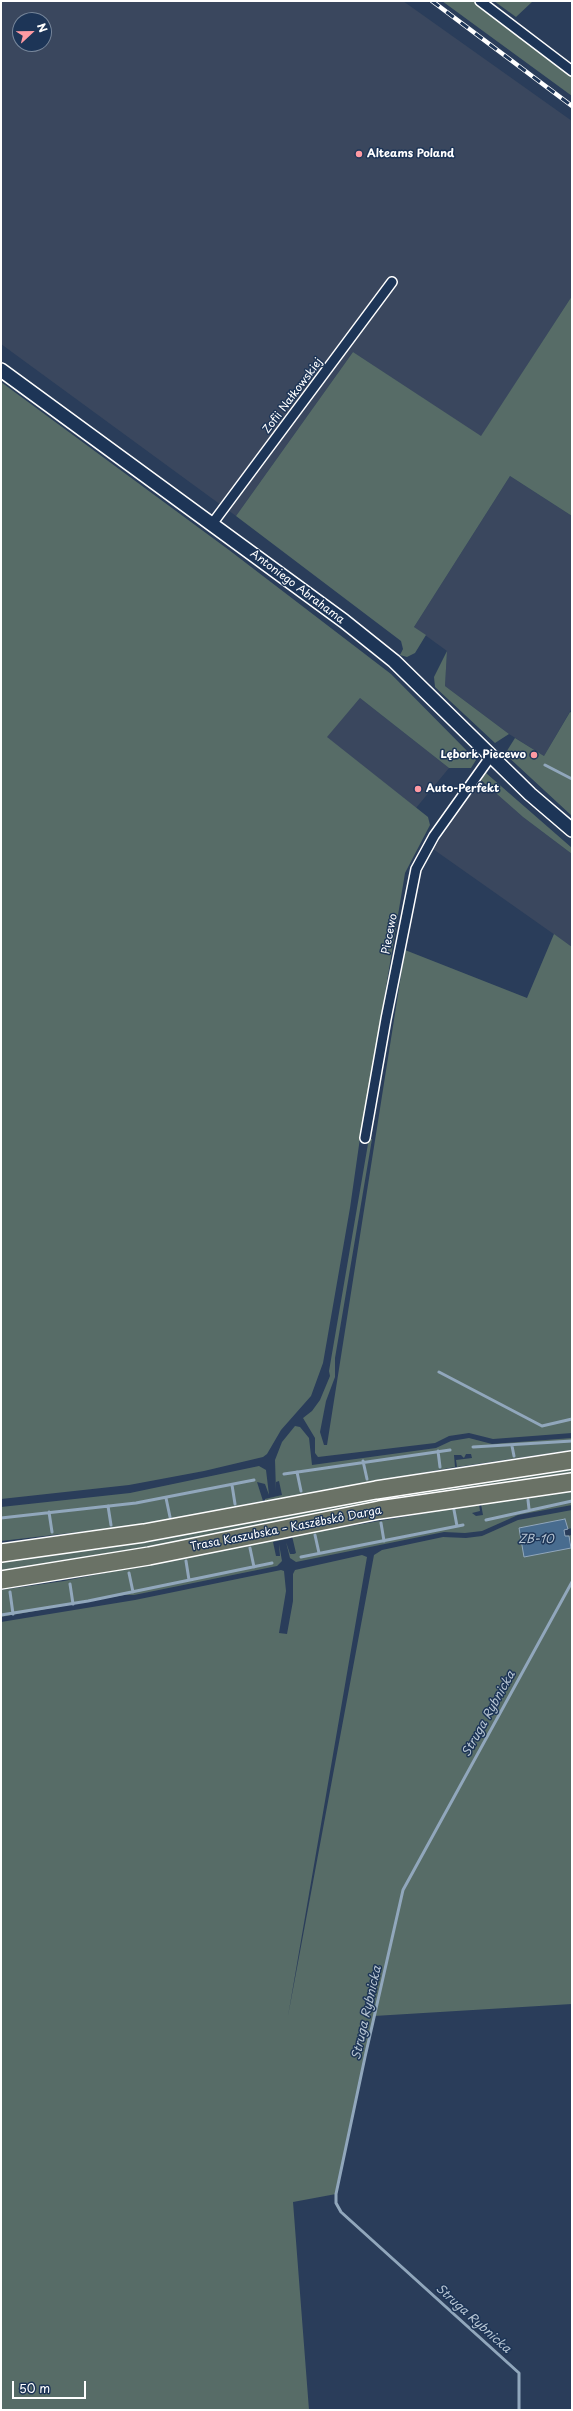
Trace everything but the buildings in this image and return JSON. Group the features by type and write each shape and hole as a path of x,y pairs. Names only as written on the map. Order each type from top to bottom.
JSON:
{"highway":[{"name":"Trasa Kaszubska – Kaszëbskô Darga","path":"1,1553 144,1533 376,1490 572,1460"},
{"name":"Trasa Kaszubska – Kaszëbskô Darga","path":"1,1580 134,1559 379,1510 572,1482"}],"main road":[{"name":"Antoniego Abrahama","path":"1,370 212,524 394,661 491,756 572,830"}],"street":[{"path":"480,1 572,71"},
{"name":"Zofii Nałkowskiej","path":"212,524 392,282"},
{"name":"Piecewo","path":"365,1138 386,1019 416,869 434,836 491,756"}],"shaded area":[{"path":"1,1 403,1 572,121 572,296 481,437 353,352 236,516 1,344"},
{"path":"510,476 572,516 572,708 544,756 509,734 445,686 447,651 414,627"},
{"path":"360,698 449,768 416,808 326,737"},
{"path":"481,780 523,817 572,854 572,947 433,849"}],"green space":[{"path":"442,1 480,1 572,71 572,96"},
{"path":"494,1 533,1 516,17"},
{"path":"572,296 572,516 510,476 414,627 426,635 415,653 407,657 400,655 403,649 401,641 236,516 353,352 481,436"},
{"path":"1,382 229,550 391,674 476,760 471,768 449,768 360,698 327,737 428,817 430,825 405,873 378,1035 365,1138 360,1138 350,1208 323,1363 311,1396 281,1430 267,1454 263,1457 204,1471 129,1485 1,1499"},
{"path":"447,651 445,686 509,734 495,743 435,687 434,677"},
{"path":"570,712 572,713 572,816 505,754 515,738 544,756"},
{"path":"486,773 572,848 572,854 523,817 481,780"},
{"path":"554,934 572,947 572,1433 493,1439 469,1433 449,1436 435,1443 318,1457 315,1453 315,1438 303,1418 312,1411 320,1400 330,1376 329,1371 369,1138 372,1139 335,1358 335,1377 326,1401 320,1432 324,1445 327,1445 405,950 527,998"},
{"path":"295,1426 300,1427 309,1438 312,1465 436,1448 451,1441 469,1438 492,1444 572,1438 572,1450 457,1467 456,1460 472,1458 471,1454 466,1454 464,1458 461,1455 454,1455 455,1467 265,1501 265,1499 282,1495 279,1481 276,1482 276,1491 275,1460 282,1442"},
{"path":"259,1466 266,1470 269,1495 265,1484 257,1482 263,1501 139,1525 1,1541 1,1507 130,1493"},
{"path":"572,1468 572,1474 399,1499 168,1545 1,1573 1,1561 141,1541 346,1502"},
{"path":"572,1491 572,1505 518,1515 482,1531 465,1533 444,1532 296,1562 290,1558 286,1542 290,1554 294,1554 296,1553 292,1536 479,1504 480,1511 472,1513 476,1516 483,1515 481,1504"},
{"path":"572,1510 572,1528 568,1529 565,1519 518,1529 572,1546 572,2004 374,2016 336,2194 293,2202 309,2410 1,2410 1,1622 135,1600 281,1570 284,1571 286,1591 279,1633 287,1634 293,1601 293,1574 295,1570 362,1555 367,1557 288,2016 374,1555 382,1550 443,1537 466,1538 482,1536 518,1520"},
{"path":"572,1535 572,1546 569,1536 565,1536"},
{"path":"290,1536 291,1538 273,1542 276,1556 280,1556 279,1544 282,1561 277,1566 134,1595 124,1595 1,1617 1,1590 64,1581"}],"water":[{"name":"ZB-10","path":"565,1519 568,1529 564,1530 565,1536 569,1536 571,1548 524,1557 519,1528"}],"waterway":[{"path":"545,765 572,779"},
{"path":"439,1372 542,1426 572,1419"},
{"path":"473,1447 572,1441"},
{"path":"512,1446 514,1456"},
{"path":"284,1474 450,1450"},
{"path":"438,1451 440,1467"},
{"path":"363,1461 367,1479"},
{"path":"297,1472 301,1491"},
{"path":"1,1518 136,1503 254,1480"},
{"path":"232,1485 235,1504"},
{"path":"166,1498 170,1517"},
{"path":"528,1500 529,1509"},
{"path":"486,1520 572,1501"},
{"path":"108,1506 111,1525"},
{"path":"454,1510 457,1526"},
{"path":"49,1512 52,1532"},
{"path":"381,1523 384,1541"},
{"path":"301,1557 463,1525"},
{"path":"315,1535 319,1553"},
{"path":"250,1548 254,1567"},
{"path":"186,1561 189,1580"},
{"path":"1,1615 88,1601 272,1563"},
{"path":"129,1573 133,1592"},
{"name":"Struga Rybnicka","path":"519,2410 519,2373 341,2212 336,2203 336,2194 403,1890 572,1582"},
{"path":"70,1584 73,1604"},
{"path":"10,1592 13,1614"}],"railway":[{"path":"432,1 572,106"}],"place":[{"name":"Alteams Poland","path":"359,154"},
{"name":"Lębork Piecewo","path":"534,755"},
{"name":"Auto-Perfekt","path":"418,789"}]}
